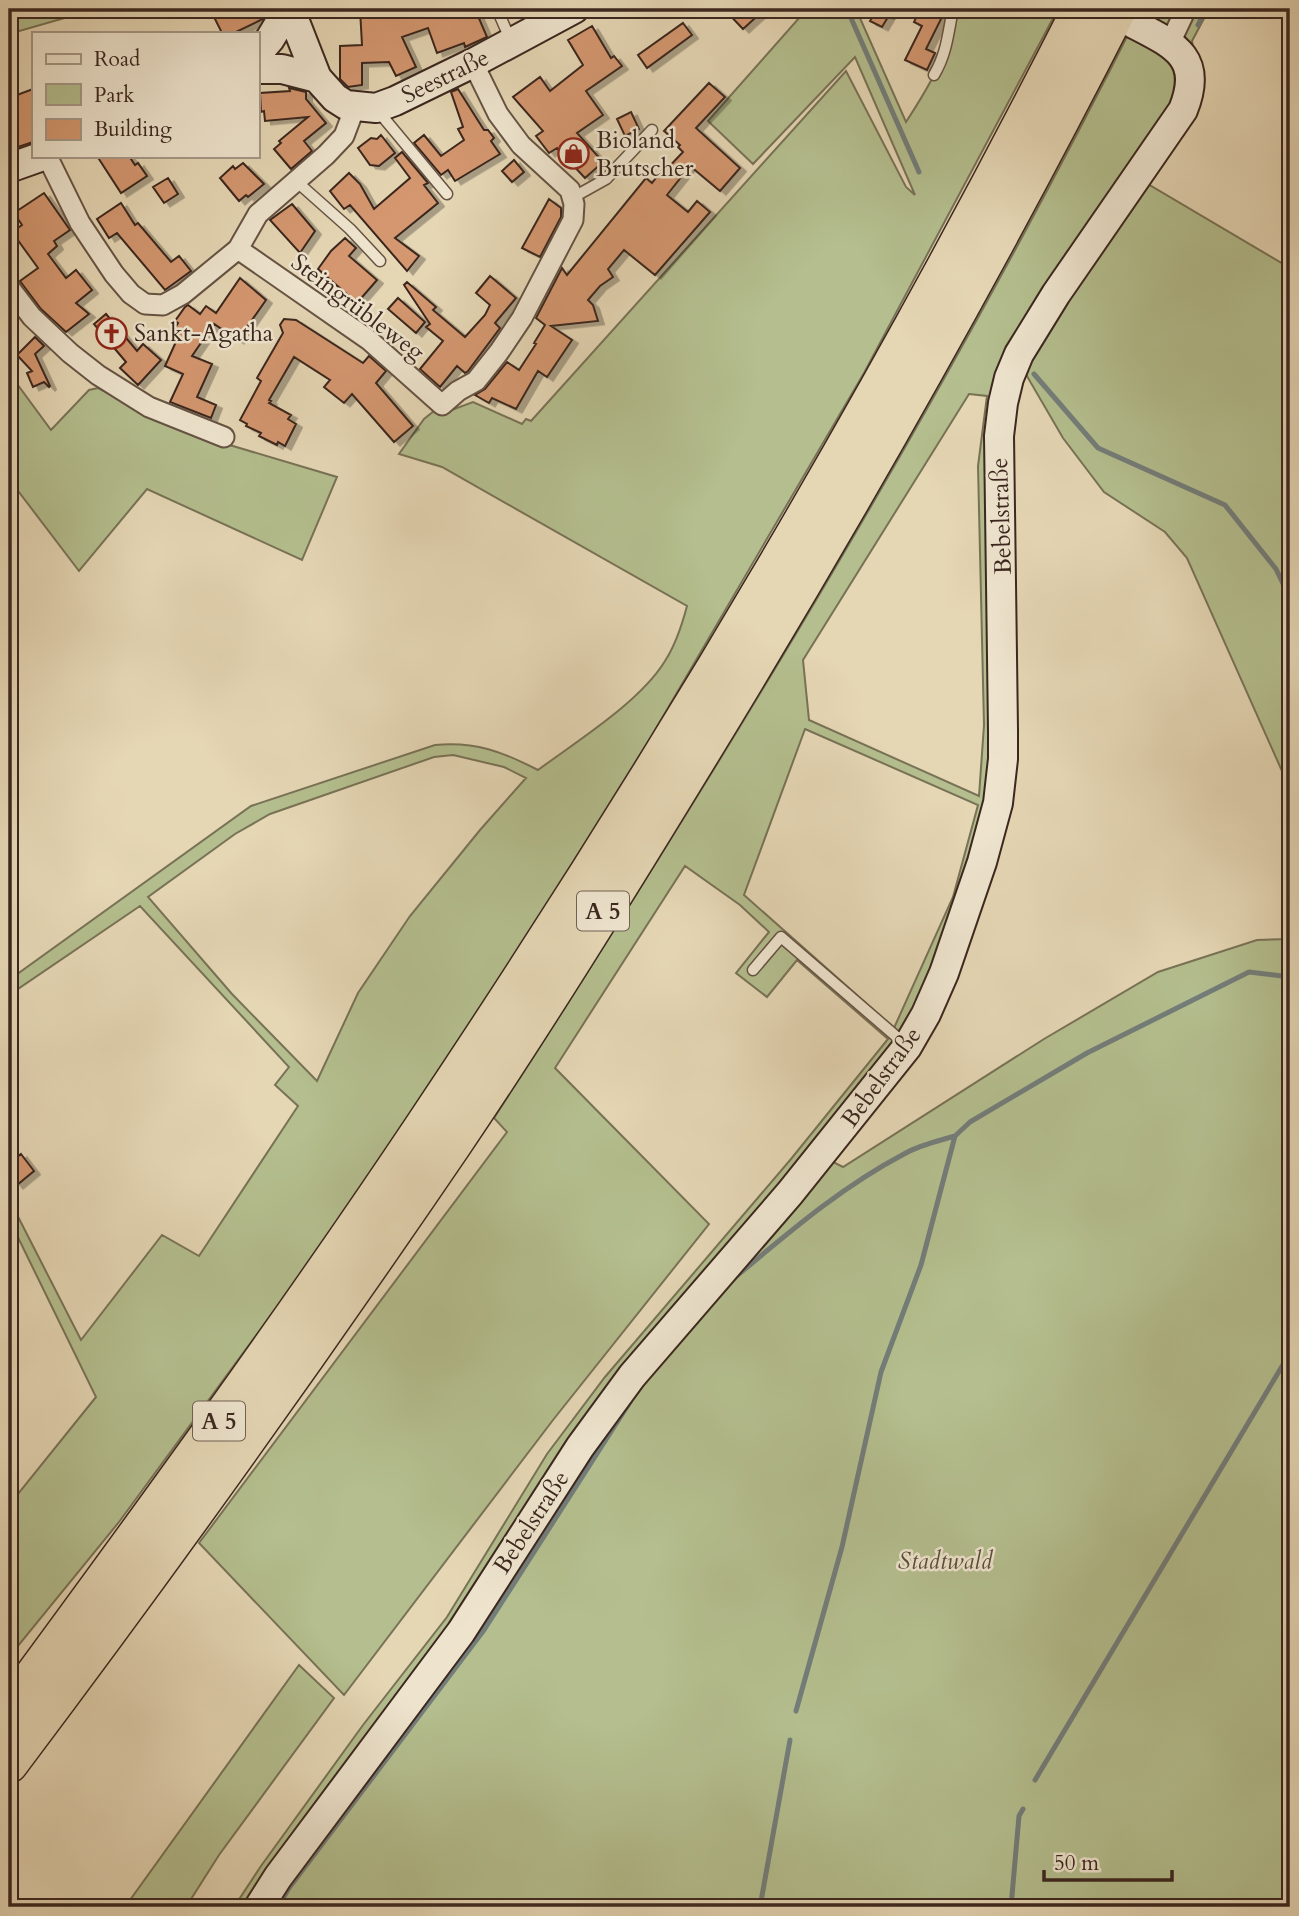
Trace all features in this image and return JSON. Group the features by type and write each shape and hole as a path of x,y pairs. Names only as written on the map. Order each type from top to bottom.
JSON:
{"highway":[{"name":"A 5","path":"9,1709 254,1372 344,1243 587,878 798,526 944,267 1081,9"},
{"name":"A 5","path":"9,1764 140,1590 286,1385 456,1140 613,896 840,520 1126,16"},
{"path":"9,1669 27,1650 91,1597"}],"street":[{"path":"259,52 289,9"},
{"path":"46,158 80,223 100,255 131,294 145,304 163,305 183,294 239,249 258,214 344,136 365,107 335,98 317,78 289,9"},
{"name":"Seestraße","path":"365,107 396,101 574,9"},
{"path":"1126,16 1170,43 1186,9"},
{"name":"Bebelstraße","path":"259,1907 278,1877 461,1632 580,1447 632,1376 790,1193 907,1047 944,973 965,916 998,803 1003,740 999,436 1009,378 1019,354 1056,294 1183,110 1190,92 1191,72 1182,54 1170,43"},
{"path":"473,63 499,114 521,145 570,190 572,198"},
{"path":"259,69 282,69 317,78"},
{"path":"9,168 39,158"},
{"name":"Steingrübleweg","path":"239,249 369,340 442,405 458,391 476,381 522,318 573,220 572,198"},
{"path":"9,287 32,317 98,375 149,407 224,437"}],"lane":[{"path":"497,9 512,43"},
{"path":"934,75 948,42 953,9"},
{"path":"365,107 447,194"},
{"path":"572,198 606,179 652,130"},
{"path":"296,181 350,229 380,261"},
{"path":"753,970 781,937 907,1047"}],"green space":[{"path":"9,9 96,9 9,34"},
{"path":"807,9 856,9 906,122 938,68 958,9 1058,9 864,373 651,737 512,960 324,1243 119,1522 9,1657 9,1505 96,1397 9,1219 9,1199 81,1340 162,1235 199,1256 298,1106 275,1085 289,1067 140,906 9,995 9,980 251,806 435,745 476,746 513,758 538,770 607,720 654,676 672,648 687,606 442,467 399,454 424,419 434,411 449,411 473,402 522,424 526,419 531,421 846,71 906,187 915,195 855,57 753,164 708,121","holes":["453,755 504,767 526,778 410,916 358,993 317,1081 232,994 148,897 235,834 270,814 434,757"]},
{"name":"Stadtwald","path":"1141,9 1209,9 1192,41 1194,54 1148,184 1290,268 1290,789 1187,558 1165,532 1104,492 1063,438 1024,371 1014,407 1010,461 1017,667 1016,749 932,1027 861,1127 831,1161 843,1167 1044,1039 1158,972 1257,940 1290,939 1290,1907 234,1907 363,1725 447,1617 547,1454 605,1377 791,1159 888,1039 797,960 767,997 736,973 769,932 740,905 685,866 555,1068 709,1224 553,1420 344,1695 199,1543 507,1132 494,1118 666,847 832,572 992,293","holes":["969,394 987,396 978,466 984,725 979,796 809,720 803,660","805,729 978,805 953,897 894,1028 744,895"]},
{"path":"9,373 51,430 89,390 98,388 186,432 337,477 302,560 147,489 79,571 9,479 9,453 15,447 9,439"},
{"path":"299,1665 334,1698 219,1855 186,1907 125,1907"}],"building":[{"path":"210,9 269,9 263,19 236,32 222,32"},
{"path":"360,9 372,9 373,13 402,12 401,9 475,9 487,37 465,47 464,43 437,53 428,28 402,37 416,67 396,76 389,62 362,63 362,85 348,87 340,79 340,46 362,45"},
{"path":"724,9 765,9 743,29"},
{"path":"877,9 888,9 888,17 882,27 870,21"},
{"path":"920,9 931,9 943,15 926,49 935,53 927,70 905,60 922,26 914,22"},
{"path":"683,23 692,35 647,68 638,55"},
{"path":"592,26 611,58 614,56 622,66 586,91 603,115 577,133 603,162 585,178 557,148 549,153 536,136 543,131 513,97 540,77 550,91 583,65 568,40"},
{"path":"709,83 725,97 696,128 740,168 720,191 690,166 667,195 688,212 697,201 710,212 655,275 624,250 608,269 613,277 600,286 588,300 593,305 598,321 551,326 572,340 547,377 538,371 516,409 492,398 489,403 475,395 485,389 507,362 519,370 545,325 536,318 562,268 567,275 646,178 652,183 662,170 664,172 683,152 678,147 680,145 664,131"},
{"path":"289,88 306,92 306,99 326,123 304,141 312,151 291,169 274,149 281,143 279,141 308,117 265,121 264,111 261,112 260,93 290,91"},
{"path":"32,89 32,142 9,150 9,98"},
{"path":"458,89 484,130 488,130 494,138 491,141 500,154 455,181 448,170 441,175 414,143 424,135 441,156 464,140 458,129 463,127 451,92"},
{"path":"631,112 639,129 625,136 617,119"},
{"path":"381,135 395,153 379,166 370,165 358,148 371,138 377,139"},
{"path":"402,152 428,183 424,185 438,203 395,238 419,256 407,271 350,205 344,209 330,191 349,173 360,184 374,209 410,178 395,158"},
{"path":"98,158 130,158 135,165 138,163 147,176 121,193"},
{"path":"514,160 524,172 512,182 502,171"},
{"path":"243,163 264,184 239,201 220,178 233,166 235,169"},
{"path":"168,178 178,194 164,203 153,187"},
{"path":"44,193 70,230 54,241 57,246 48,254 66,278 76,270 92,290 76,303 89,314 66,332 41,309 20,281 38,268 12,232 22,225 14,213"},
{"path":"549,199 561,208 561,217 540,257 522,248"},
{"path":"121,203 135,225 138,223 171,262 179,256 191,271 165,290 117,233 109,238 97,219"},
{"path":"292,204 315,231 300,253 270,220"},
{"path":"345,238 356,248 349,256 377,280 357,303 318,269"},
{"path":"490,276 516,298 495,323 500,328 468,371 465,373 457,366 440,387 420,369 443,341 426,327 430,324 404,285 407,282 436,307 433,310 465,337 485,315 490,305 476,293"},
{"path":"240,278 266,300 238,340 214,324 192,356 212,364 197,397 216,405 211,418 170,402 183,374 165,366 179,335 173,331 178,323 175,321 185,307 188,305 200,314 206,306 216,313"},
{"path":"398,298 425,322 416,333 388,309"},
{"path":"106,314 137,351 143,344 161,360 138,385 120,368 126,362 94,324"},
{"path":"284,319 296,320 363,363 369,356 386,371 376,383 413,426 394,442 352,394 344,403 324,387 330,380 294,357 269,400 269,403 291,415 288,419 296,424 285,446 259,436 261,433 246,426 247,424 240,420 261,381 257,378 283,333 280,325"},
{"path":"35,337 44,346 35,354 49,387 44,382 33,387 27,373 32,371 17,355"},
{"path":"21,1154 34,1171 17,1185 9,1175 9,1163"}],"waterway":[{"path":"847,9 919,172"},
{"path":"1198,25 1206,9"},
{"path":"1034,374 1098,448 1225,505 1276,569 1290,598"},
{"path":"796,1711 842,1547 881,1372 921,1265 955,1136 970,1122 1087,1053 1249,972 1290,977"},
{"path":"733,1279 815,1212 858,1181 910,1151 955,1136"},
{"path":"1035,1780 1290,1353"},
{"path":"278,1907 289,1888 484,1630 630,1402"},
{"path":"760,1907 790,1740"},
{"path":"1011,1907 1019,1816 1023,1809"}],"place":[{"name":"Bioland Brutscher","path":"573,154"},
{"name":"Sankt-Agatha","path":"111,333"}]}
